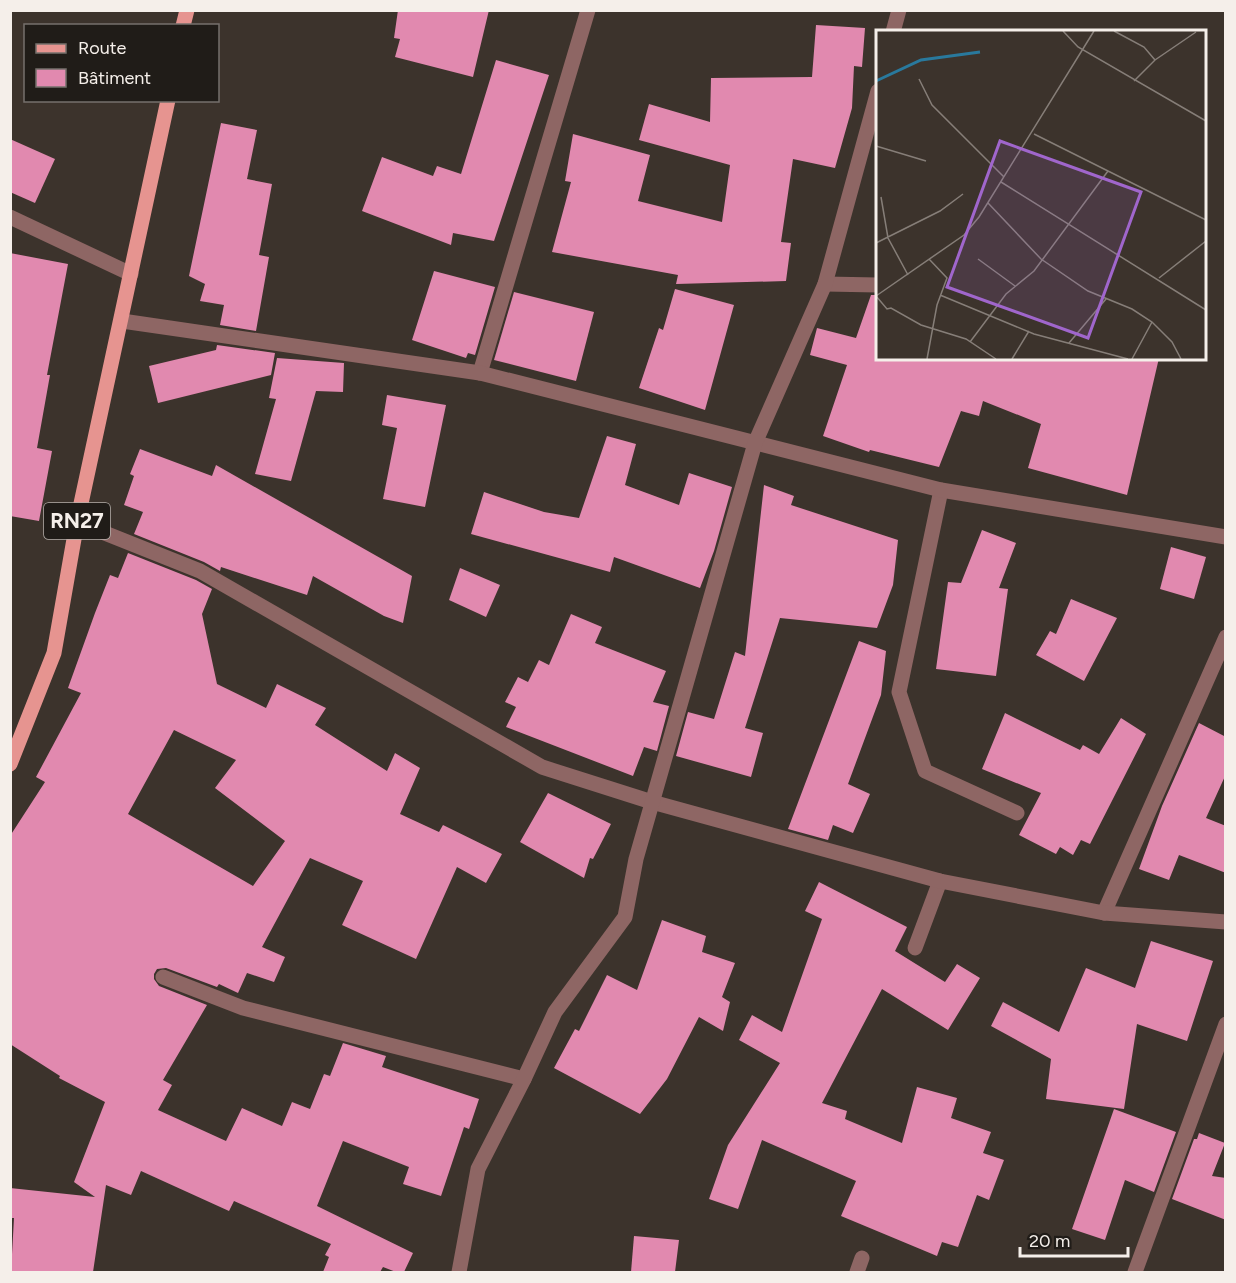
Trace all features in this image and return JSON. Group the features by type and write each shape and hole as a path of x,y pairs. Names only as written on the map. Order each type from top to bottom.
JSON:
{"main road":[{"name":"RN27","path":"10,764 54,653 77,522 168,102"}],"street":[{"path":"480,373 588,10"},
{"path":"894,30 899,10"},
{"path":"459,1272 478,1169 555,1012 625,917 636,859 755,443 825,285 876,98"},
{"path":"10,217 131,274"},
{"path":"825,285 876,285"},
{"path":"122,321 480,373 941,490 1226,537"},
{"path":"941,490 899,692 925,771 1017,813"},
{"path":"77,522 200,571 542,767 652,802 940,880 1104,913 1226,922"},
{"path":"1104,913 1226,637"},
{"path":"915,948 940,880"},
{"path":"163,977 243,1008 524,1079"},
{"path":"1135,1272 1226,1023"}],"building":[{"path":"398,10 489,10 473,77 395,57 400,39 394,38"},
{"path":"816,25 865,28 862,67 854,66 852,108 835,168 793,159 781,242 791,243 786,281 676,284 678,275 552,252 571,182 565,181 573,134 650,155 638,201 722,222 730,165 639,140 649,104 710,122 711,78 812,77"},
{"path":"496,60 549,75 494,241 453,233 451,245 362,211 382,157 433,176 437,166 461,174"},
{"path":"221,123 257,130 247,179 272,184 259,255 269,257 256,331 220,325 224,305 200,301 205,284 189,276"},
{"path":"10,139 55,159 35,203 10,192"},
{"path":"10,253 68,264 47,375 50,375 37,448 52,451 39,521 10,516"},
{"path":"434,271 495,287 475,355 468,353 466,358 412,340"},
{"path":"675,289 734,305 705,410 639,388 659,328 663,330"},
{"path":"514,292 594,312 576,381 494,360"},
{"path":"871,295 876,295 876,360 1159,360 1127,495 1028,468 1041,424 983,401 979,416 961,411 939,467 870,450 869,452 823,436 847,365 810,355 817,328 856,338"},
{"path":"217,345 275,353 271,375 158,403 149,366 216,350"},
{"path":"277,358 344,363 343,392 316,391 291,481 255,474 276,399 269,398"},
{"path":"387,395 446,405 425,507 383,499 397,428 382,425"},
{"path":"607,436 636,444 625,485 679,505 689,473 732,487 714,551 700,588 614,557 610,572 471,534 484,492 544,512 579,518"},
{"path":"140,449 212,476 216,465 412,576 403,623 384,616 313,576 307,595 221,567 220,571 204,562 134,534 143,512 124,505 134,476 130,474"},
{"path":"764,485 794,496 791,505 898,540 893,585 877,628 780,618 745,728 763,733 751,777 676,756 688,712 714,719 735,652 745,656"},
{"path":"982,530 1016,543 999,588 1008,589 996,676 936,669 948,582 961,583"},
{"path":"1171,547 1206,557 1194,599 1160,589"},
{"path":"128,553 196,580 212,589 202,614 217,684 266,708 277,684 326,708 315,725 387,771 395,753 420,768 400,814 439,832 443,825 502,854 486,883 457,867 416,959 342,925 363,881 310,858 262,947 285,957 274,982 247,973 238,993 219,984 217,987 166,968 157,969 154,974 154,979 159,986 207,1005 163,1080 172,1085 158,1110 226,1141 242,1108 282,1126 292,1102 310,1109 324,1074 330,1076 343,1043 386,1056 382,1067 479,1099 469,1129 464,1127 441,1196 403,1184 409,1167 343,1141 317,1206 413,1253 404,1272 396,1272 383,1267 380,1272 323,1272 329,1257 325,1255 331,1244 234,1201 229,1211 141,1171 131,1195 106,1185 93,1272 11,1272 14,1218 10,1218 10,1188 95,1197 74,1182 105,1102 59,1078 60,1076 10,1044 10,836 45,782 36,777 81,693 68,688 110,575 118,578","holes":["174,730 236,760 215,788 285,841 253,886 128,814"]},
{"path":"460,568 500,585 486,617 449,600"},
{"path":"1071,599 1117,618 1084,681 1036,655 1050,631 1056,634"},
{"path":"571,614 602,627 595,643 666,671 653,702 669,706 657,751 644,747 633,776 506,727 516,707 505,702 518,677 528,682 539,660 549,665"},
{"path":"859,641 886,651 881,695 848,784 870,794 853,833 833,825 828,840 788,829"},
{"path":"1005,713 1080,750 1083,745 1099,754 1121,718 1146,734 1090,844 1081,840 1073,855 1060,847 1056,854 1019,835 1041,793 982,769"},
{"path":"1199,723 1226,737 1226,774 1206,818 1226,826 1226,873 1179,855 1169,880 1139,869 1162,806"},
{"path":"548,793 611,824 593,859 590,858 584,878 520,842"},
{"path":"819,882 907,927 895,951 945,982 957,964 980,978 948,1030 882,989 822,1103 847,1111 845,1119 902,1143 917,1087 957,1098 951,1118 991,1132 983,1153 1004,1160 989,1200 977,1195 958,1247 942,1242 937,1256 841,1216 856,1181 762,1140 738,1209 709,1199 728,1145 780,1063 739,1040 752,1015 782,1032 822,919 805,911"},
{"path":"662,920 706,936 702,952 735,963 722,997 730,1002 723,1031 699,1017 667,1079 640,1114 554,1068 575,1029 579,1031 607,975 637,990"},
{"path":"1151,941 1213,961 1187,1041 1137,1024 1124,1109 1046,1099 1051,1059 991,1026 1003,1002 1059,1032 1086,968 1135,988"},
{"path":"1114,1109 1176,1132 1154,1192 1125,1180 1105,1240 1072,1229"},
{"path":"1199,1133 1225,1143 1212,1176 1226,1178 1226,1220 1172,1199 1194,1139 1197,1139"},
{"path":"634,1236 679,1240 675,1272 631,1272"}]}
